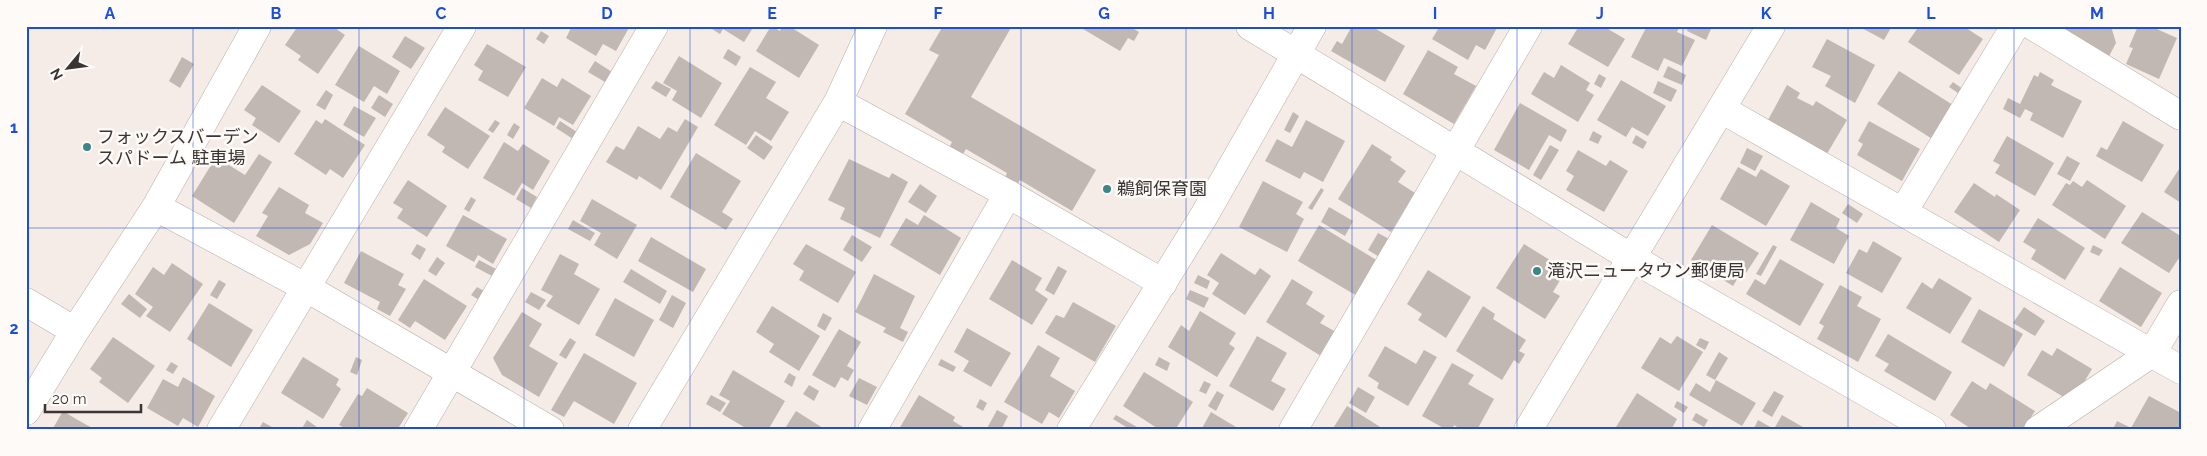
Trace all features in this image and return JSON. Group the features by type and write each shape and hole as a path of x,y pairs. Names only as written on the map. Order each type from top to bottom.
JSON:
{"street":[{"path":"221,430 462,26"},
{"path":"418,430 654,26"},
{"path":"642,430 838,102 873,26"},
{"path":"1250,26 1630,257 1932,430"},
{"path":"1071,430 1205,214 1312,26"},
{"path":"1292,430 1528,26"},
{"path":"1528,430 1630,257 1771,26"},
{"path":"1903,212 2015,26"},
{"path":"2033,26 2178,109"},
{"path":"26,411 74,330 156,207 246,30"},
{"path":"838,102 1008,194 1163,282"},
{"path":"1721,109 2181,370"},
{"path":"872,430 1008,194"},
{"path":"156,207 305,287 550,430"},
{"path":"26,302 74,330"},
{"path":"2038,430 2152,354 2181,304"}],"building":[{"path":"298,26 332,26 345,35 318,74 298,60 301,56 285,45"},
{"path":"572,26 630,26 616,51 603,44 596,56 566,38"},
{"path":"707,26 754,26 744,42 723,29 720,34"},
{"path":"771,26 780,31 782,26 789,26 819,45 799,78 756,51"},
{"path":"943,26 1012,26 971,97 1096,170 1072,211 1020,180 1014,190 1002,183 1007,173 966,149 960,159 947,152 952,142 905,114 939,55 929,50"},
{"path":"1078,26 1129,26 1139,32 1134,41 1128,38 1120,51"},
{"path":"1352,26 1371,26 1405,46 1385,82 1331,51 1337,41 1342,44"},
{"path":"1440,26 1498,26 1485,50 1476,45 1468,60 1432,39"},
{"path":"1579,26 1603,26 1625,39 1608,67 1568,44"},
{"path":"1647,26 1680,26 1677,32 1695,40 1682,66 1664,58 1658,71 1631,57"},
{"path":"1688,26 1706,26 1711,29 1706,40 1687,31"},
{"path":"1858,26 1892,26 1884,40"},
{"path":"1919,26 1963,26 1983,39 1959,75 1908,42"},
{"path":"2061,26 2111,26 2116,43 2108,58 2060,29"},
{"path":"2138,26 2150,26 2177,38 2159,79 2126,64 2133,48 2129,47"},
{"path":"541,31 549,36 544,44 536,39"},
{"path":"405,36 425,48 411,69 392,57"},
{"path":"1827,39 1875,65 1855,103 1825,86 1831,76 1812,67"},
{"path":"487,44 526,67 508,97 478,80 483,71 474,65"},
{"path":"359,46 400,71 387,94 374,86 364,102 335,85"},
{"path":"728,49 741,57 736,66 723,58"},
{"path":"1428,50 1458,67 1454,74 1476,86 1454,124 1403,94"},
{"path":"679,56 722,83 701,118 672,100 677,91 663,83"},
{"path":"182,57 194,64 180,88 169,81"},
{"path":"595,61 612,72 605,82 588,72"},
{"path":"1561,65 1590,83 1586,90 1594,95 1578,122 1531,94 1544,72 1554,78"},
{"path":"1668,66 1686,75 1682,85 1663,77"},
{"path":"750,67 776,82 766,98 789,112 771,141 755,131 746,145 714,125"},
{"path":"1899,71 1953,105 1937,142 1877,104"},
{"path":"2040,72 2054,80 2051,85 2082,101 2063,138 2030,120 2033,113 2025,109 2020,118 2003,109 2008,98 2020,104 2034,75 2038,77"},
{"path":"1599,74 1606,78 1601,88 1594,84"},
{"path":"542,78 557,87 562,78 591,96 573,125 559,117 554,126 524,108"},
{"path":"1621,80 1666,106 1648,136 1632,127 1626,137 1597,120"},
{"path":"656,81 671,89 666,97 651,88"},
{"path":"1658,81 1677,90 1671,102 1653,93"},
{"path":"1953,82 1967,92 1964,97 1949,87"},
{"path":"262,85 301,111 279,143 252,125 256,118 244,110"},
{"path":"1787,85 1800,93 1797,98 1813,106 1816,101 1847,120 1825,157 1790,136 1791,133 1768,120"},
{"path":"326,90 333,95 325,110 316,105"},
{"path":"379,95 393,104 385,117 371,108"},
{"path":"1520,103 1567,130 1561,142 1549,135 1529,170 1494,150"},
{"path":"354,106 376,118 364,137 343,125"},
{"path":"445,107 490,136 468,169 442,152 445,147 427,135"},
{"path":"1293,112 1299,116 1290,133 1284,130"},
{"path":"325,119 365,145 343,178 330,169 326,175 294,154 316,120 322,124"},
{"path":"685,119 698,127 661,190 639,176 637,180 606,162 616,146 624,150 638,126 660,139 668,127 677,132"},
{"path":"495,120 500,123 493,133 488,130"},
{"path":"1306,120 1345,141 1323,182 1304,172 1300,179 1265,161 1277,139 1292,147"},
{"path":"560,121 577,132 573,139 556,128"},
{"path":"1869,121 1920,149 1902,181 1857,155 1863,144 1858,141"},
{"path":"2123,121 2164,145 2142,182 2096,156 2101,147 2107,150"},
{"path":"514,123 520,127 513,139 507,135"},
{"path":"1593,131 1602,136 1598,144 1589,140"},
{"path":"756,135 773,147 764,160 747,148"},
{"path":"1636,135 1647,142 1643,149 1632,143"},
{"path":"2007,136 2054,163 2035,196 1995,173 2000,165 1993,161"},
{"path":"504,142 518,151 523,144 550,161 533,190 522,183 514,196 483,178"},
{"path":"1372,144 1392,157 1390,160 1406,171 1398,182 1415,193 1391,232 1338,199"},
{"path":"1550,145 1559,150 1541,180 1533,175"},
{"path":"1747,148 1763,156 1755,171 1740,163"},
{"path":"1578,150 1606,166 1610,160 1628,171 1604,212 1566,190 1574,176 1566,171"},
{"path":"696,153 741,181 722,212 733,219 726,230 670,197"},
{"path":"259,154 272,162 234,223 192,196 216,157 245,175"},
{"path":"2067,156 2080,163 2070,181 2057,174"},
{"path":"849,159 889,178 892,173 908,182 880,238 840,219 845,208 828,200"},
{"path":"2181,166 2181,203 2164,192"},
{"path":"1738,167 1756,177 1761,169 1790,186 1766,226 1720,199"},
{"path":"408,180 447,206 427,237 397,218 403,209 393,203"},
{"path":"2087,180 2126,206 2105,239 2052,205 2066,183 2070,185 2073,181 2082,187"},
{"path":"1263,181 1303,202 1296,214 1304,219 1287,252 1239,227"},
{"path":"1974,183 1995,197 1996,194 2020,210 1999,242 1954,212"},
{"path":"920,184 937,196 926,213 908,202"},
{"path":"279,187 309,205 305,213 323,223 310,244 289,255 256,236 268,216 262,213"},
{"path":"522,188 537,197 531,208 516,199"},
{"path":"1321,188 1324,190 1312,210 1308,208"},
{"path":"471,197 476,200 469,212 464,209"},
{"path":"592,199 637,225 617,259 594,245 601,233 580,221"},
{"path":"1811,202 1840,219 1836,228 1849,236 1834,264 1790,240"},
{"path":"1848,204 1863,214 1857,223 1842,213"},
{"path":"1329,207 1353,221 1345,236 1321,222"},
{"path":"2142,212 2179,235 2181,232 2181,255 2169,273 2121,243"},
{"path":"463,215 507,239 493,264 478,255 474,262 446,246"},
{"path":"924,215 961,238 940,275 890,245 906,218 918,225"},
{"path":"2038,218 2085,248 2065,280 2031,259 2036,250 2023,242"},
{"path":"573,220 595,233 590,241 568,229"},
{"path":"1319,225 1378,261 1357,296 1298,261"},
{"path":"1712,225 1759,253 1746,273 1742,271 1733,286 1691,260"},
{"path":"1378,233 1391,240 1381,258 1368,250"},
{"path":"852,235 872,247 862,262 843,250"},
{"path":"651,237 706,269 693,292 638,261"},
{"path":"1873,241 1902,258 1882,293 1846,273 1859,249 1867,253"},
{"path":"417,244 426,249 420,260 411,254"},
{"path":"806,244 856,272 838,303 799,280 804,271 793,264"},
{"path":"1524,244 1566,270 1553,292 1560,296 1545,319 1496,288"},
{"path":"1773,245 1777,247 1761,276 1756,274"},
{"path":"2093,245 2103,250 2099,256 2090,252"},
{"path":"361,251 404,274 398,285 406,289 390,316 377,309 380,302 344,283"},
{"path":"1221,253 1255,275 1260,268 1271,276 1245,315 1212,294 1219,283 1207,275"},
{"path":"560,254 579,264 574,274 600,289 579,325 546,306 553,296 541,290"},
{"path":"437,257 445,263 436,276 428,271"},
{"path":"1780,259 1824,284 1800,326 1746,294 1755,279 1765,285"},
{"path":"479,260 498,270 494,277 475,267"},
{"path":"1012,260 1042,278 1035,290 1048,299 1032,325 989,299"},
{"path":"172,263 203,284 170,332 146,316 153,307 135,294 153,267 164,275"},
{"path":"1058,266 1067,271 1054,295 1045,290"},
{"path":"2120,267 2162,293 2141,327 2099,301"},
{"path":"631,269 667,291 660,304 623,282"},
{"path":"1428,270 1471,297 1446,338 1418,320 1422,314 1407,304"},
{"path":"874,274 915,296 900,328 908,332 903,342 883,332 886,328 855,312"},
{"path":"1198,275 1210,281 1207,289 1194,283"},
{"path":"1939,278 1972,298 1950,334 1906,308 1922,282 1932,289"},
{"path":"424,279 467,306 445,340 415,321 410,328 398,320"},
{"path":"1292,279 1313,292 1306,304 1325,316 1320,323 1336,332 1321,356 1266,322"},
{"path":"219,280 226,284 217,299 210,295"},
{"path":"1840,285 1862,297 1857,306 1881,319 1858,362 1817,339 1824,326 1819,323"},
{"path":"477,287 484,291 479,300 471,295"},
{"path":"1190,290 1209,298 1204,308 1186,299"},
{"path":"531,292 546,300 539,310 525,302"},
{"path":"129,294 147,309 140,318 121,304"},
{"path":"672,295 686,303 673,328 659,320"},
{"path":"615,298 654,320 634,357 595,335"},
{"path":"1073,302 1116,326 1095,362 1045,333 1056,315 1064,318"},
{"path":"209,303 253,330 231,367 187,339"},
{"path":"772,306 820,336 799,371 769,352 774,344 756,332"},
{"path":"1483,306 1495,314 1493,319 1526,340 1519,351 1525,354 1519,364 1514,360 1502,380 1456,351"},
{"path":"2024,307 2045,321 2035,336 2013,323"},
{"path":"1979,309 2023,334 2004,367 1961,342"},
{"path":"1200,311 1236,333 1229,344 1235,348 1217,377 1168,347 1181,325 1189,331"},
{"path":"522,312 542,324 529,346 558,363 539,397 502,375 493,358"},
{"path":"823,313 832,318 825,331 817,326"},
{"path":"967,328 1011,353 991,387 963,371 969,361 954,352"},
{"path":"839,329 861,342 847,366 854,370 848,381 841,377 835,388 812,375"},
{"path":"1888,334 1952,372 1935,401 1884,371 1889,364 1875,356"},
{"path":"1257,336 1287,353 1271,381 1286,389 1273,411 1229,386"},
{"path":"1677,336 1703,352 1679,391 1641,368 1660,337 1671,344"},
{"path":"113,337 155,366 128,403 99,382 102,378 90,369"},
{"path":"570,338 576,342 566,359 559,355"},
{"path":"1700,338 1709,342 1705,350 1696,345"},
{"path":"1038,345 1060,358 1050,376 1075,391 1059,418 1049,412 1042,424 1004,402"},
{"path":"1385,346 1416,364 1424,350 1437,357 1408,406 1377,388 1379,383 1368,376"},
{"path":"2057,348 2092,369 2072,402 2027,375 2042,350 2052,356"},
{"path":"1719,352 1728,358 1715,380 1706,375"},
{"path":"584,353 637,383 614,424 574,401 564,417 551,410"},
{"path":"303,357 339,379 336,385 341,389 323,419 281,393"},
{"path":"356,357 362,360 357,375 350,372"},
{"path":"1159,357 1170,363 1167,371 1155,365"},
{"path":"941,359 956,367 953,372 938,365"},
{"path":"171,362 178,366 173,374 166,370"},
{"path":"1452,363 1474,375 1468,384 1494,399 1477,430 1462,430 1454,425 1452,430 1447,430 1422,416"},
{"path":"733,370 785,401 768,430 749,430 722,414 730,401 719,395"},
{"path":"1144,372 1193,402 1175,430 1160,430 1123,406"},
{"path":"789,373 796,377 792,387 784,382"},
{"path":"183,377 215,396 198,427 183,418 178,426 147,408 163,379 178,387"},
{"path":"859,378 877,387 867,405 849,396"},
{"path":"1716,380 1756,403 1742,426 1689,395 1696,383 1710,392"},
{"path":"1204,381 1211,384 1206,394 1199,391"},
{"path":"1972,381 1986,390 1990,383 2035,411 2023,430 1973,430 1950,415"},
{"path":"809,385 819,391 814,401 803,394"},
{"path":"1358,387 1375,397 1366,413 1349,403"},
{"path":"367,388 408,413 397,430 348,430 339,425 358,394 362,396"},
{"path":"1217,391 1224,395 1216,411 1208,406"},
{"path":"1774,391 1784,396 1772,417 1762,411"},
{"path":"1637,393 1677,419 1671,430 1620,430 1616,427"},
{"path":"711,395 726,403 720,412 706,404"},
{"path":"919,395 955,417 953,421 968,430 899,429"},
{"path":"2149,396 2181,413 2181,430 2118,430 2114,427 2117,421 2131,428"},
{"path":"980,399 987,403 983,411 976,407"},
{"path":"1677,401 1688,407 1684,413 1674,407"},
{"path":"1347,406 1385,430 1332,430"},
{"path":"997,410 1008,416 1001,430 986,430"},
{"path":"63,411 76,419 96,430 52,430"},
{"path":"796,411 826,430 784,430"},
{"path":"1211,412 1241,430 1201,430"},
{"path":"1696,413 1708,420 1704,427 1692,420"},
{"path":"1116,415 1137,427 1135,430 1131,430 1113,419"},
{"path":"1782,415 1808,430 1753,430 1758,420 1774,429"},
{"path":"307,420 321,430 301,430"},
{"path":"263,422 277,430 258,430"}],"place":[{"name":"フォックスバーデン スパドーム 駐車場","path":"87,147"},
{"name":"鵜飼保育園","path":"1107,189"},
{"name":"滝沢ニュータウン郵便局","path":"1537,271"}]}
